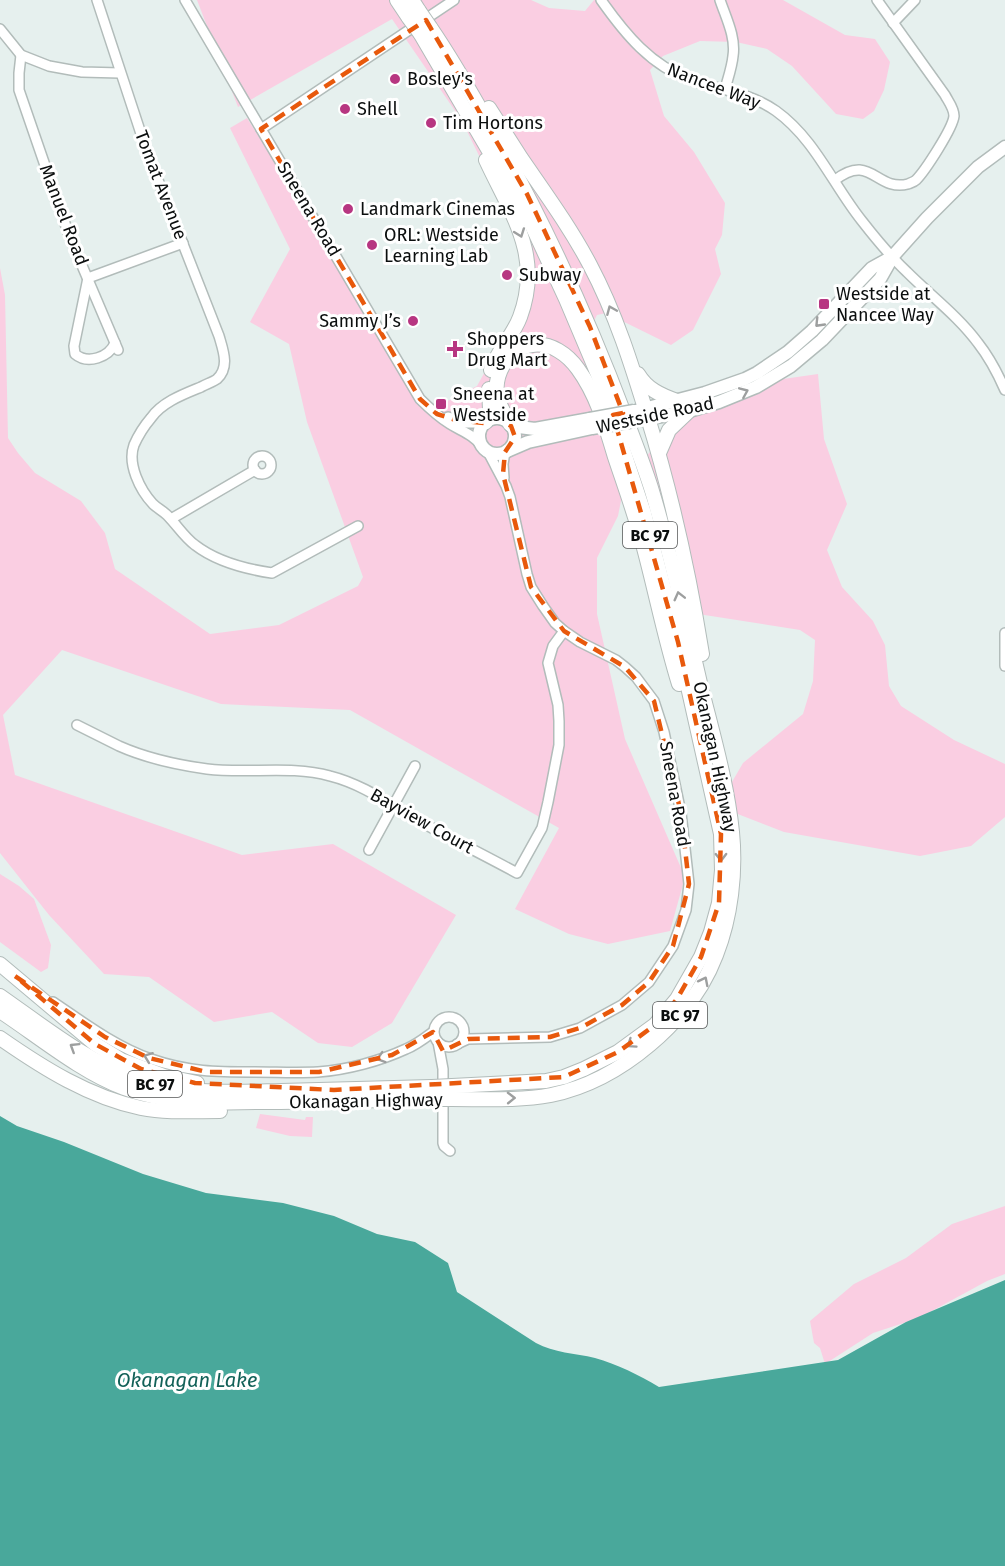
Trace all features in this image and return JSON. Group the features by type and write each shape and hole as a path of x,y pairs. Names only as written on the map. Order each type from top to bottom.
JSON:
{"highway":[{"name":"Okanagan Highway","path":"0,996 74,1047 112,1068 135,1078 171,1088 377,1100 432,1093 531,1097 572,1090 618,1068 647,1047 680,1015 697,993 716,956 728,917 733,869 732,832 644,513 599,376 529,219 472,122 413,9 397,0"},
{"name":"Okanagan Highway","path":"425,30 454,61 527,194 577,298 611,379 651,489 677,587 715,777"},
{"path":"454,61 486,102 572,231 606,298 632,365 642,381 663,396 676,400"},
{"path":"472,122 484,155 508,203 522,238 528,262 528,278 520,317 493,363 490,375 490,409 485,422"},
{"path":"511,425 498,398 496,382 507,359 522,347 536,344 545,345 564,354 586,380 600,412 643,545 673,665 715,777"},
{"path":"632,365 640,415 659,453 691,588 715,777"},
{"path":"659,453 669,430 688,411"},
{"path":"0,964 95,1044 141,1069 195,1083 332,1096"},
{"name":"Okanagan Highway","path":"0,1011 88,1070 124,1088 151,1096 204,1102 332,1096"},
{"path":"0,1038 49,1071 84,1089 143,1108 172,1111 231,1110 332,1096"}],"main road":[{"name":"Westside Road","path":"511,425 535,429 688,411 756,387 791,366 822,340 880,279 893,256 927,218 978,167 1005,147"},
{"name":"Westside Road","path":"640,415 676,400 745,379 775,362 812,331 872,268 893,256"},
{"path":"497,418 511,425 515,436 511,447 506,452 496,454 485,449 479,434 485,422 497,418"},
{"name":"Westside Road","path":"506,452 528,442 591,423"}],"street":[{"name":"Tomat Avenue","path":"97,0 147,152 219,336 225,357 224,369 217,379 168,403 152,416 134,446 132,457 134,471 141,486 152,503 171,519"},
{"name":"Sneena Road","path":"185,0 420,399 452,425 474,437 485,449 506,486"},
{"path":"261,129 454,0"},
{"name":"Nancee Way","path":"601,0 618,24 640,48 676,74 756,100 783,116 804,137 861,219 906,271 968,330 988,357 1005,390"},
{"path":"720,0 731,31 734,55 725,89"},
{"path":"835,180 855,169 866,171 892,184 904,184 916,180 927,166 954,118 953,110 945,95 877,0"},
{"path":"893,23 915,0"},
{"path":"0,29 21,55 49,66 81,72 120,73"},
{"name":"Manuel Road","path":"21,55 19,90 69,235 88,278 183,243"},
{"path":"88,278 117,346 103,356 84,359 75,354 74,346 88,278"},
{"name":"Sneena Road","path":"437,414 465,423 485,422"},
{"name":"Sneena Road","path":"455,1045 468,1039 550,1036 580,1028 622,1005 649,982 673,946 686,910 689,884 681,813 664,732 654,701 636,677 616,660 580,642 564,631 549,614 531,587 506,486 503,464 506,452"},
{"path":"255,470 171,519 196,546 241,567 272,573 358,526"},
{"name":"Bayview Court","path":"77,725 135,752 185,764 210,769 298,771 330,776 359,787 517,873 542,828 559,746 558,705 548,663 553,646 564,631"},
{"path":"1005,633 1005,666"},
{"path":"369,850 415,766"},
{"path":"15,976 105,1037 124,1047 149,1059 178,1068 207,1072 319,1072 341,1069 407,1049 433,1032"},
{"path":"438,1042 447,1047 462,1040 463,1028 456,1018 444,1017 434,1026 433,1032 438,1042 443,1069 443,1143 450,1151"},
{"name":"Sneena Road","path":"463,1028 494,1038"},
{"path":"443,1069 455,1045"}],"highlighted area":[{"path":"426,20 527,194 590,327 623,413 613,415 678,642 721,834 719,903 701,957 677,999 655,1025 618,1052 564,1077 334,1090 195,1083 141,1069 95,1044 15,976 105,1037 149,1058 207,1072 319,1072 392,1055 433,1032 443,1051 468,1039 550,1037 580,1028 622,1005 649,982 673,946 689,884 681,813 654,701 625,667 564,631 531,587 503,474 505,452 515,437 511,426 497,418 484,423 456,420 437,414 420,399 261,129"}],"shaded area":[{"path":"197,0 531,0 549,8 585,11 594,0 783,0 845,35 875,39 890,62 884,90 874,111 863,119 836,114 792,66 767,49 736,42 700,41 663,56 650,70 664,116 694,152 725,203 722,235 715,249 721,274 693,330 671,345 606,313 597,315 592,325 626,476 618,516 597,558 597,614 625,739 685,877 670,931 608,944 569,934 515,909 559,828 350,710 221,704 62,650 3,715 15,775 242,855 333,844 456,915 392,1023 352,1047 318,1043 272,1012 214,1022 149,977 104,974 49,915 0,853 0,268 5,295 8,438 35,473 81,501 105,533 115,569 210,634 279,625 358,586 363,577 307,422 289,344 250,322 290,249 230,128 247,118 423,395 436,407 477,386 514,319 522,282 517,240 462,121 392,19 238,107"},
{"path":"818,374 824,439 847,504 827,550 842,587 873,621 885,645 889,686 901,706 954,740 1005,764 1005,817 971,846 920,856 784,832 730,811 725,794 743,763 803,714 813,681 815,640 800,630 666,609 637,469 675,419 720,388"},
{"path":"0,874 34,899 51,945 48,968 41,972 0,942"},
{"path":"260,1114 305,1120 306,1117 313,1117 312,1137 290,1136 256,1128"},
{"path":"1005,1206 1005,1274 987,1281 919,1318 873,1333 825,1364 820,1348 814,1343 810,1321 854,1284 906,1258 952,1224"}],"water":[{"name":"Okanagan Lake","path":"0,1116 17,1126 143,1174 206,1193 283,1203 334,1216 377,1234 415,1242 448,1263 457,1292 536,1343 550,1349 611,1363 659,1387 838,1360 906,1322 1005,1280 1005,1566 0,1566"}],"place":[{"name":"Bosley's","path":"395,79"},
{"name":"Shell","path":"345,109"},
{"name":"Tim Hortons","path":"431,123"},
{"name":"Landmark Cinemas","path":"348,209"},
{"name":"ORL: Westside Learning Lab","path":"372,245"},
{"name":"Subway","path":"507,275"},
{"name":"Westside at Nancee Way","path":"824,304"},
{"name":"Sammy J’s","path":"413,321"},
{"name":"Shoppers Drug Mart","path":"455,349"},
{"name":"Sneena at Westside","path":"441,404"}]}
